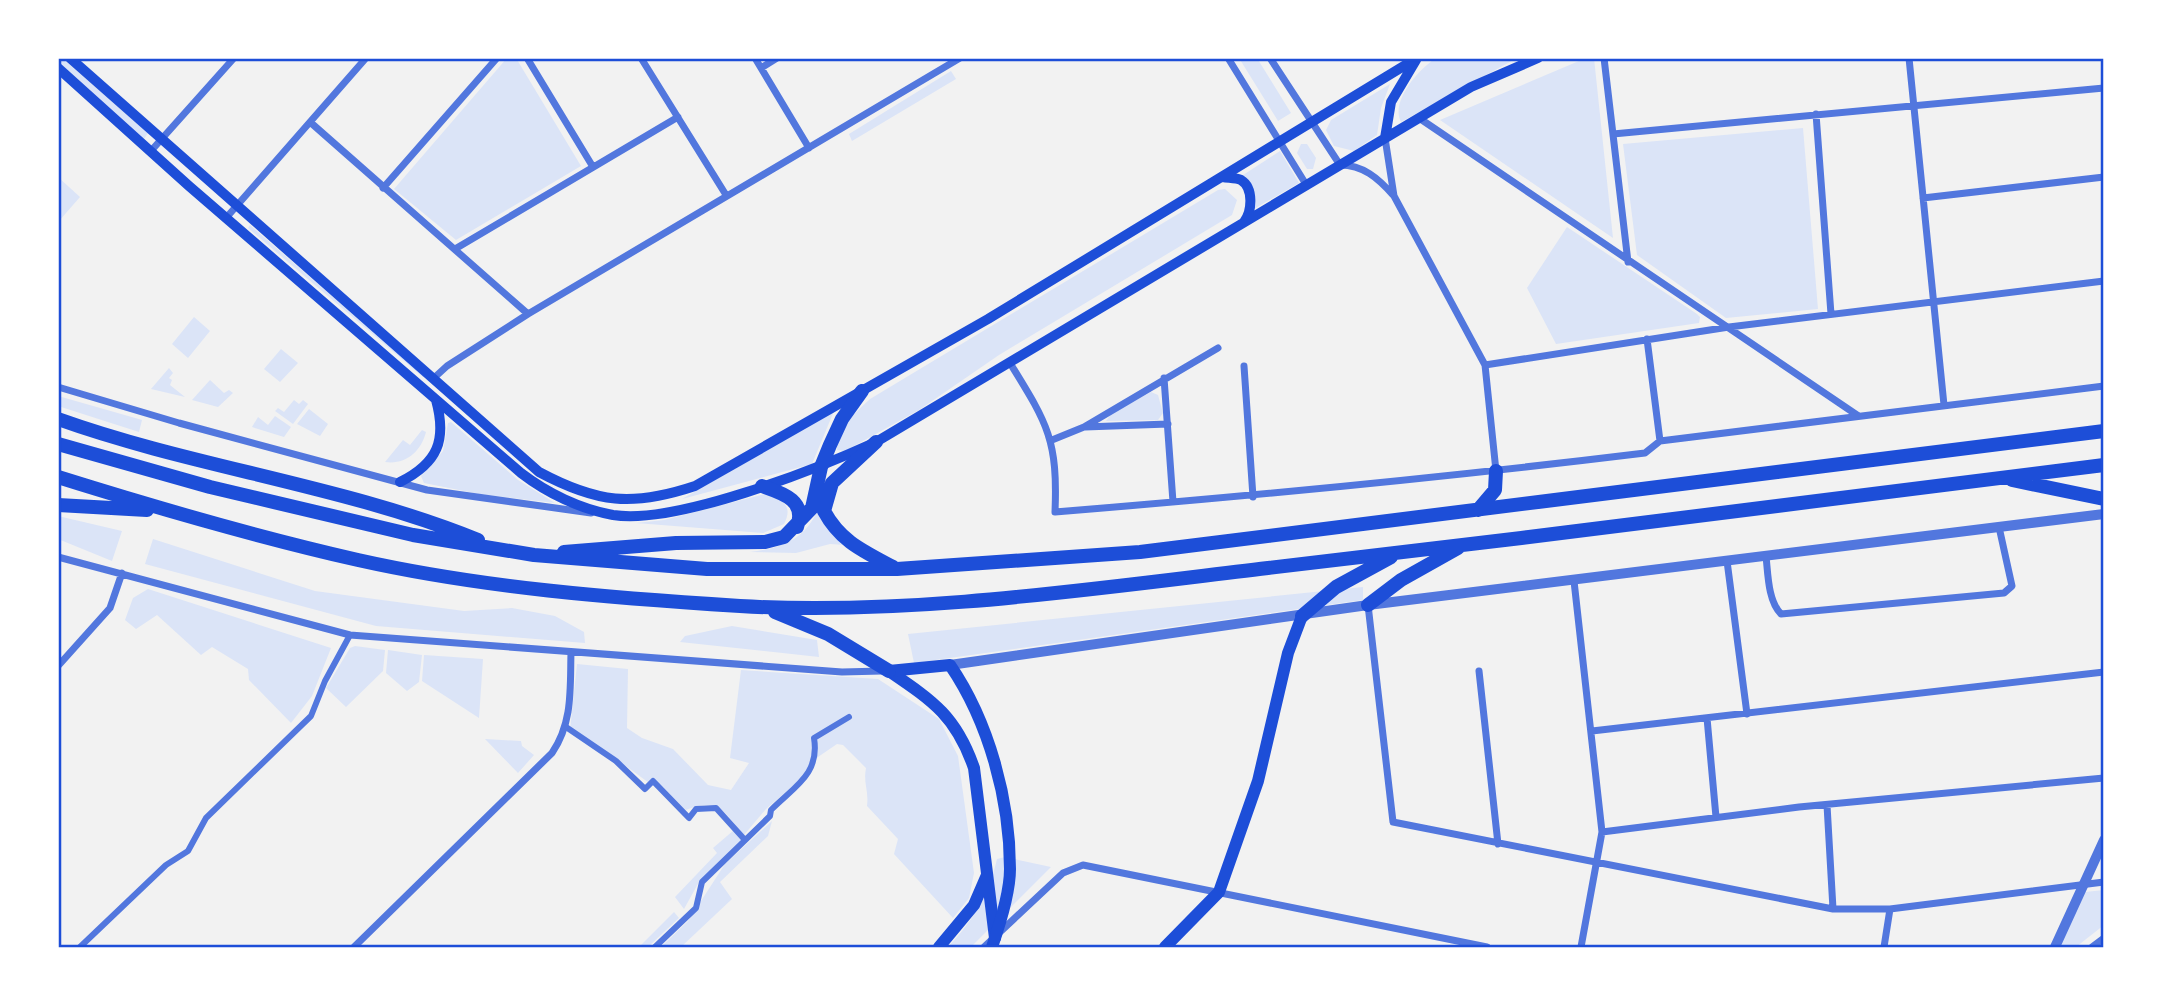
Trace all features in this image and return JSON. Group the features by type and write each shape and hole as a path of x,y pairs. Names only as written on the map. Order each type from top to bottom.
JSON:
{"highway":[{"path":"534,555 676,542 765,542 783,537 797,527 812,508 821,467 842,419 862,391"},
{"path":"58,419 124,443 426,519 502,550"},
{"path":"58,444 223,490 413,535 534,555 707,569 897,569 1140,552 2104,431"},
{"path":"876,442 832,483 824,511 833,527 852,545 897,569"},
{"path":"58,477 166,511 361,561 554,591 760,607 851,608 1057,592 1398,553 2104,465"},
{"path":"1478,510 1495,489 1496,471"},
{"path":"2000,478 2104,499"},
{"path":"762,486 788,496 795,502 799,521 797,527"},
{"path":"58,505 166,511"},
{"path":"1368,606 1401,580 1465,544"},
{"path":"1302,616 1336,587 1398,553"},
{"path":"760,607 801,620 889,671"}],"main road":[{"path":"70,58 236,206 435,377 539,472 568,487 618,500 644,500 695,486 988,319 1417,58"},
{"path":"1385,138 1391,102 1417,58"},
{"path":"58,68 150,152 531,481 571,502 614,515 676,510 821,467 876,442 1471,87 1538,58"},
{"path":"1223,177 1241,180 1250,195 1249,216 1242,225"},
{"path":"400,482 416,474 436,451 443,427 436,400"},
{"path":"1165,947 1219,892 1270,738 1288,653 1302,616"},
{"path":"889,671 950,665 974,706 1007,820 1010,872 994,943"},
{"path":"889,671 950,718 967,748 974,768 988,872 994,943"},
{"path":"939,947 974,905 988,872"}],"street":[{"path":"150,152 234,58"},
{"path":"226,218 366,58"},
{"path":"383,188 497,58"},
{"path":"527,58 593,167"},
{"path":"641,58 726,195"},
{"path":"755,58 809,148"},
{"path":"761,68 777,58"},
{"path":"435,377 447,366 528,314 960,58"},
{"path":"1228,58 1307,186"},
{"path":"1270,58 1340,165 1351,165 1371,174 1394,196 1485,365 1496,471"},
{"path":"1604,58 1628,262"},
{"path":"1909,58 1944,405"},
{"path":"1613,134 2104,88"},
{"path":"1816,114 1831,314"},
{"path":"455,249 678,117"},
{"path":"1419,118 1857,415"},
{"path":"310,122 528,314"},
{"path":"1385,138 1394,196"},
{"path":"1923,198 2104,177"},
{"path":"1485,365 1729,327 1934,304 2104,281"},
{"path":"1647,339 1660,441"},
{"path":"1052,440 1084,427 1218,348"},
{"path":"1010,363 1048,426 1052,440 1055,512 1253,497 1496,471 1645,453 1660,441 2104,386"},
{"path":"1244,366 1253,497"},
{"path":"1164,378 1173,502"},
{"path":"58,387 179,423 400,482 467,497 614,515"},
{"path":"1084,427 1168,424"},
{"path":"950,665 1368,606 2104,514"},
{"path":"1766,556 1769,586 1777,610 1781,614 2004,593 2012,586 1999,527"},
{"path":"58,557 350,635 842,671 889,671"},
{"path":"1727,561 1747,713"},
{"path":"58,666 105,615 122,573"},
{"path":"1574,581 1602,832 1581,947"},
{"path":"1368,606 1393,822 1833,909 1890,909 2104,882"},
{"path":"80,947 166,865 188,851 206,818 311,716 325,681 350,635"},
{"path":"354,947 552,753 566,727 570,652"},
{"path":"1479,671 1499,844"},
{"path":"1592,731 2104,672"},
{"path":"655,947 696,908 702,882 814,767 817,753 814,738 849,717"},
{"path":"1707,718 1716,817"},
{"path":"566,727 616,761 645,789 653,781 689,818 696,809 716,808 745,840"},
{"path":"1602,832 1827,805 2104,778"},
{"path":"1827,805 1833,909"},
{"path":"2055,947 2104,840"},
{"path":"985,947 994,943 1063,873 1083,865 1487,947"},
{"path":"1884,947 1890,909"},
{"path":"2092,947 2104,938"}],"shaded area":[{"path":"58,58 62,58 148,133 144,139 58,62"},
{"path":"507,58 516,58 581,166 456,240 394,189"},
{"path":"1239,58 1257,58 1291,113 1278,121"},
{"path":"1436,58 1517,58 1401,122 1399,105 1403,95 1422,70"},
{"path":"1586,58 1594,58 1613,238 1440,120"},
{"path":"951,71 956,79 852,141 849,134"},
{"path":"1390,84 1381,108 1377,135 1354,151 1334,146 1326,130 1331,120"},
{"path":"1803,128 1818,309 1726,318 1637,255 1623,144"},
{"path":"1301,144 1307,144 1316,158 1313,169 1307,169 1297,153"},
{"path":"1280,151 1299,183 1254,209 1240,177"},
{"path":"58,177 80,197 59,221 58,219"},
{"path":"1225,189 1237,200 1232,215 999,355 919,410 845,451 837,450 843,429 870,399 1218,190"},
{"path":"250,225 424,376 248,228"},
{"path":"1567,227 1697,314 1700,317 1699,323 1556,344 1527,288"},
{"path":"194,317 210,331 188,358 172,344"},
{"path":"281,349 298,363 280,382 264,369"},
{"path":"169,368 173,373 169,378 172,380 170,385 185,397 151,389"},
{"path":"210,380 224,393 229,390 233,393 218,407 192,400"},
{"path":"1151,392 1158,395 1163,413 1158,420 1106,421 1111,414"},
{"path":"58,396 142,420 139,432 58,406"},
{"path":"294,400 299,404 303,400 308,404 293,424 275,411 278,408 284,412"},
{"path":"309,409 328,424 320,436 297,424"},
{"path":"834,411 812,464 682,499"},
{"path":"275,416 291,427 284,437 252,427 258,417 268,425"},
{"path":"451,422 518,480 555,503 479,494 424,483 421,476 443,451 448,423"},
{"path":"422,430 426,432 424,439 411,456 399,461 385,462 403,440 410,445"},
{"path":"769,493 786,505 788,513 784,524 763,533 636,523 664,520"},
{"path":"818,510 845,545 830,544 796,553 750,552 791,541 806,529"},
{"path":"58,516 122,531 112,561 58,539"},
{"path":"153,539 315,591 464,611 512,608 555,616 584,632 585,643 376,626 145,564"},
{"path":"1363,587 1363,600 914,663 908,634"},
{"path":"148,589 331,648 312,696 291,723 249,680 248,669 212,647 201,655 157,615 136,629 125,620 133,598"},
{"path":"732,626 817,640 819,657 680,642 685,636"},
{"path":"355,646 385,650 383,671 346,707 326,688 350,648"},
{"path":"388,650 422,655 419,682 407,691 386,673"},
{"path":"424,655 483,659 479,718 422,681"},
{"path":"577,664 628,669 627,728 642,738 673,749 708,785 731,790 749,763 730,758 741,670 878,679 939,719 958,756 974,873 969,898 953,918 894,854 898,839 867,806 866,768 843,745 837,744 818,757 802,778 766,809 744,835 720,809 706,805 686,810 615,758 570,730"},
{"path":"485,739 521,741 522,746 534,755 518,773"},
{"path":"772,821 768,836 720,882 732,899 681,947 661,947 688,921 725,864"},
{"path":"734,830 743,840 699,882 684,909 675,897 717,853 713,848"},
{"path":"1005,857 1051,867 971,947 948,947 979,906 997,859"},
{"path":"2104,890 2104,925 2076,947 2059,947 2085,892"},
{"path":"674,912 679,918 648,947 639,947"}]}
